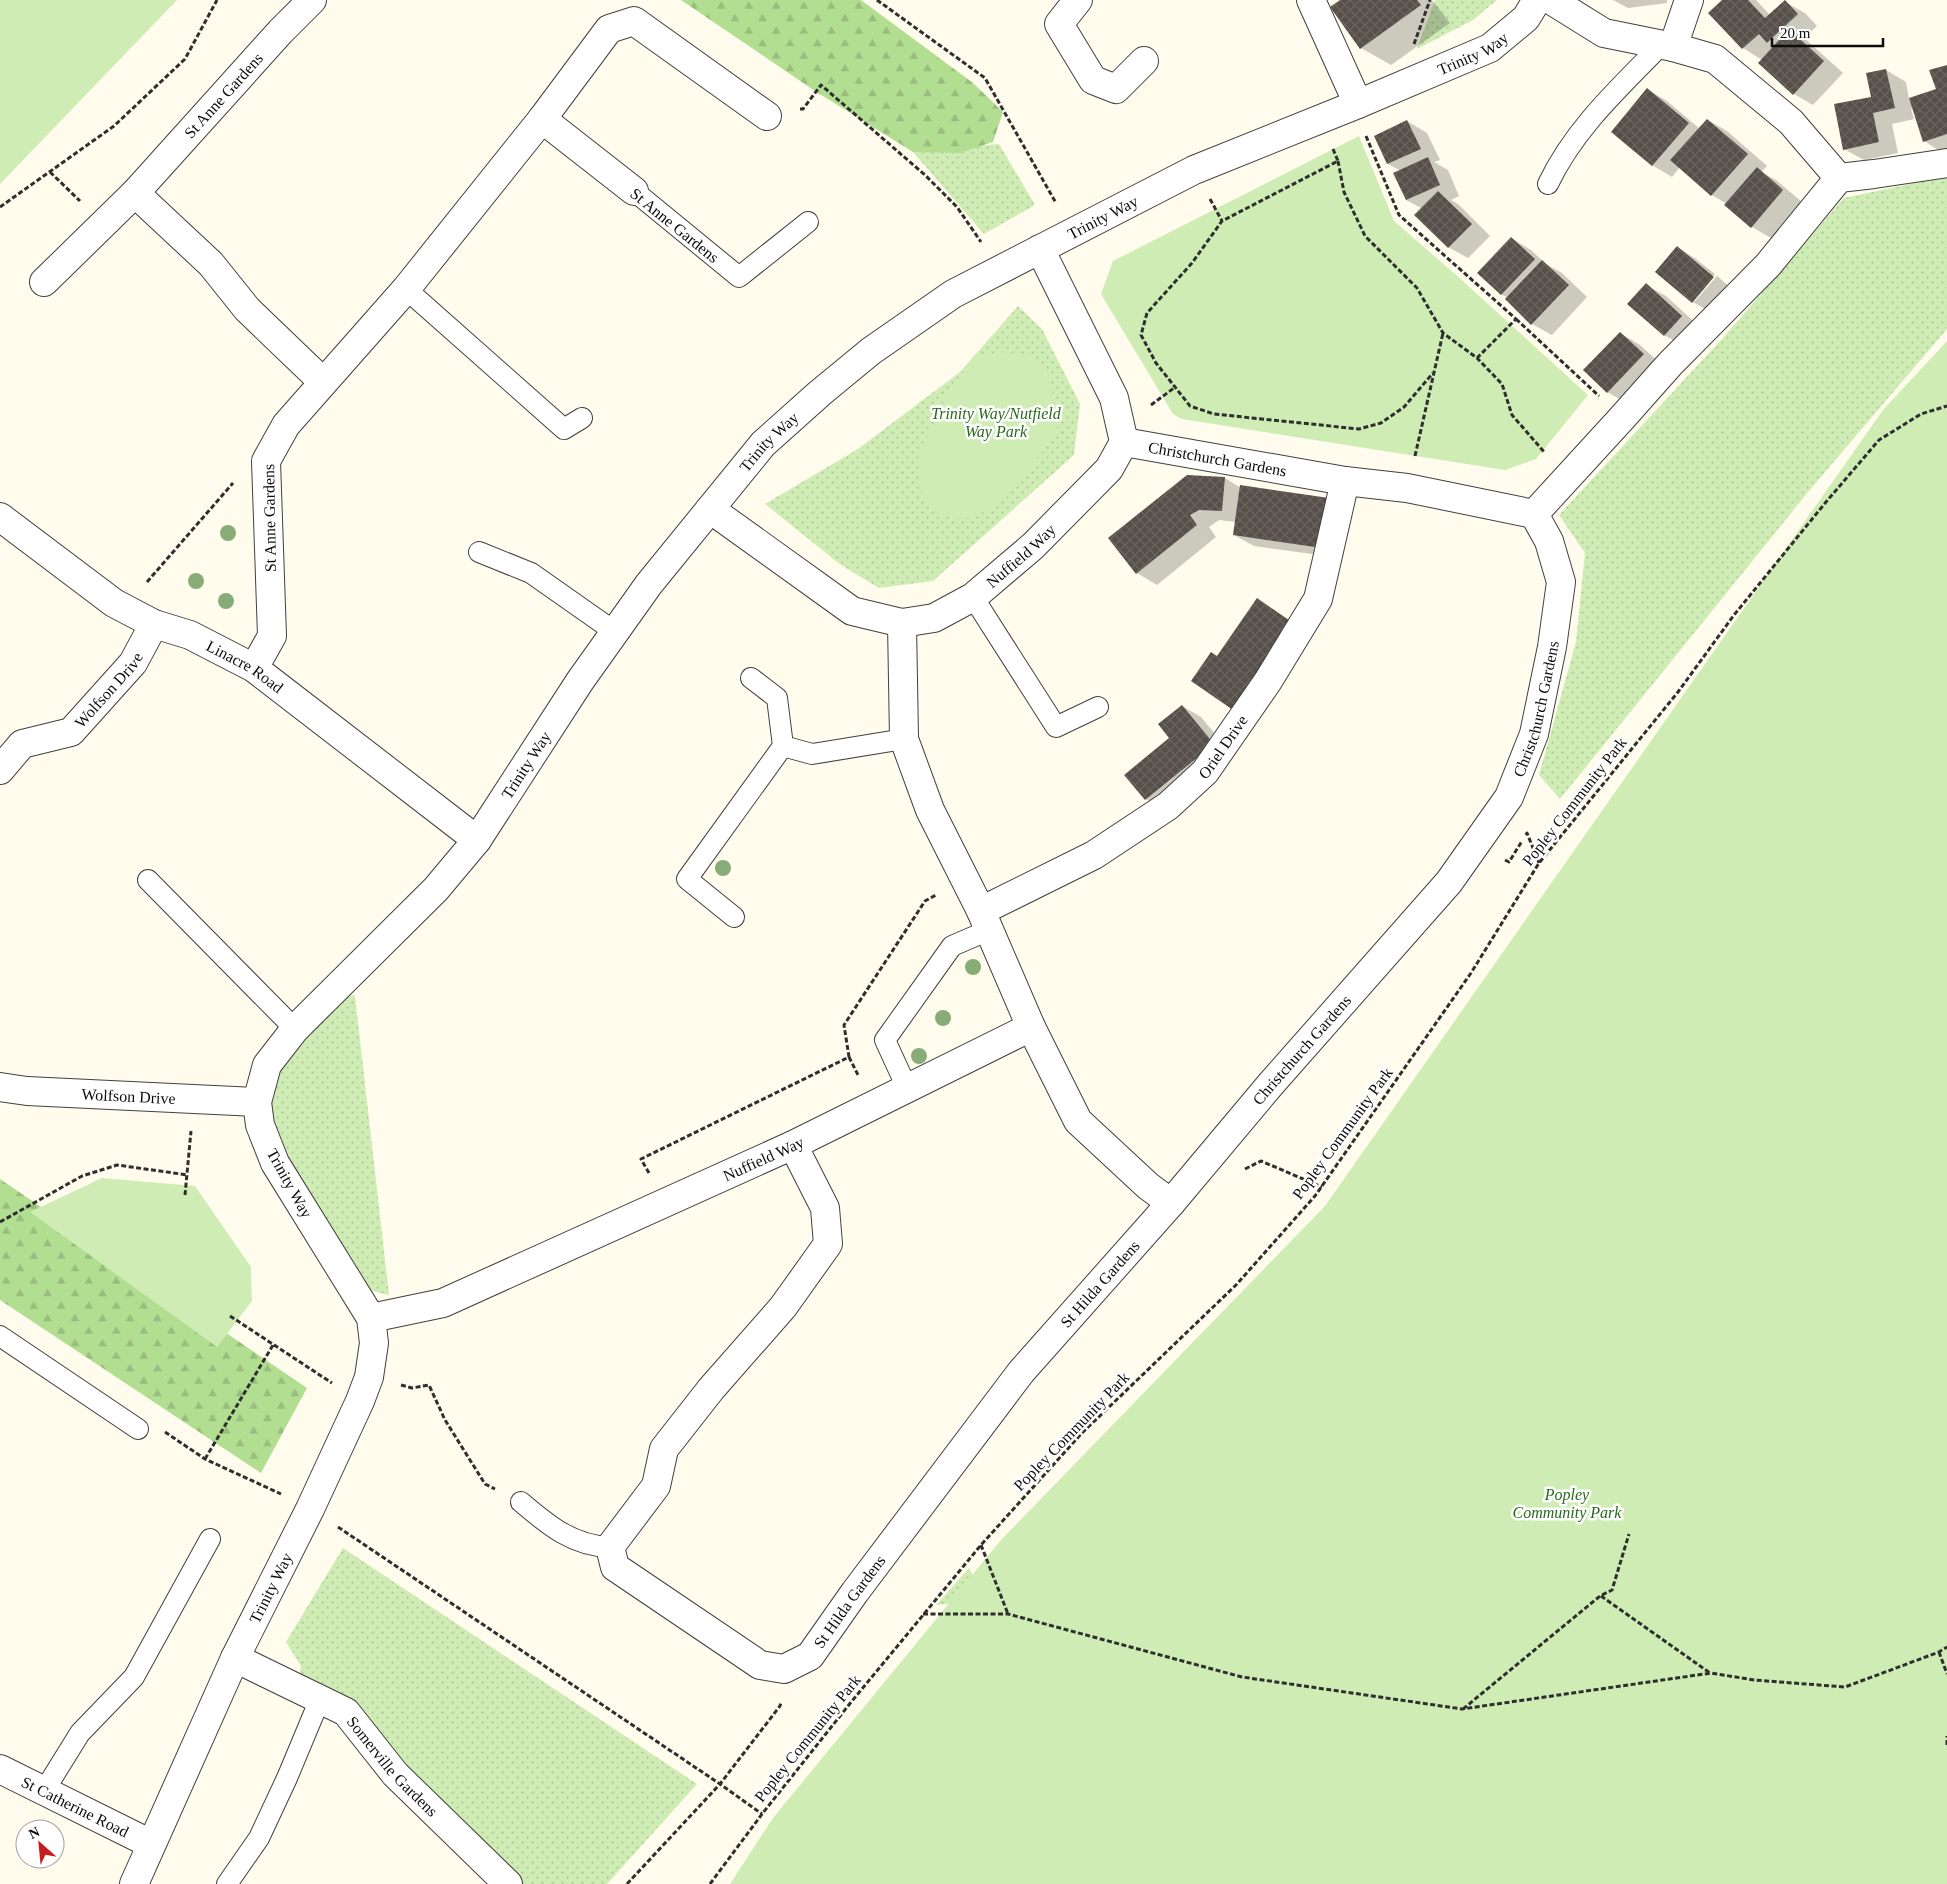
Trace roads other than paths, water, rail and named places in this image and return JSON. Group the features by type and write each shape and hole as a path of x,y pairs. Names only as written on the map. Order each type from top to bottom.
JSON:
{"street":[{"name":"St Anne Gardens","path":"44,282 135,192 281,31 312,0"},
{"path":"1078,0 1060,24 1093,80 1116,89 1144,61"},
{"path":"1311,0 1356,105"},
{"name":"Trinity Way","path":"134,1884 150,1844 235,1658 310,1510 364,1389 374,1343 371,1318 275,1163 260,1125 257,1102 267,1065 295,1029 436,889 477,840 580,681 649,584 763,444 820,392 871,351 953,294 1194,170 1356,105 1490,48 1526,18 1536,0"},
{"path":"1552,0 1604,33 1667,46 1715,59 1792,122 1839,178"},
{"path":"1667,46 1689,0"},
{"name":"St Anne Gardens","path":"254,668 272,636 266,461 286,425 406,288 542,118 609,29 634,21 768,116"},
{"name":"St Anne Gardens","path":"542,118 634,191"},
{"path":"1534,514 1670,364 1768,266 1839,178 1947,163"},
{"path":"135,192 211,264 247,309 323,382"},
{"path":"1040,249 1114,398 1124,442"},
{"name":"Christchurch Gardens","path":"1124,442 1345,481 1407,488 1534,514 1549,540 1561,582 1552,647 1534,734 1509,797 1448,882 1270,1085 1171,1203"},
{"name":"Nuffield Way","path":"710,509 852,611 902,623 934,618 973,597 1033,546 1109,468 1124,442"},
{"name":"Oriel Drive","path":"985,920 1094,855 1168,806 1205,772 1268,681 1318,599 1345,481"},
{"name":"Linacre Road","path":"0,516 78,576 124,608 154,624 190,635 254,668 477,840"},
{"path":"902,623 904,738 930,810 985,920 1031,1027 1078,1121 1148,1186 1171,1203"},
{"name":"Wolfson Drive","path":"0,770 22,744 71,732 133,663 154,624"},
{"name":"Nuffield Way","path":"371,1318 443,1303 793,1144 1031,1027"},
{"name":"Wolfson Drive","path":"0,1087 27,1091 257,1102"},
{"path":"610,1547 656,1486 664,1449 711,1389 783,1307 828,1244 825,1208 793,1144"},
{"name":"St Hilda Gardens","path":"610,1547 615,1567 760,1664 784,1669 810,1656 861,1584 1021,1372 1171,1203"},
{"name":"Somerville Gardens","path":"235,1658 346,1712 395,1774 508,1884"},
{"name":"St Catherine Road","path":"0,1770 150,1844"}],"lane":[{"path":"1548,184 1556,167 1590,119 1667,46"},
{"name":"St Anne Gardens","path":"634,191 739,276 808,222"},
{"path":"406,288 564,429 582,418"},
{"path":"479,552 531,573 615,632"},
{"path":"973,597 1056,728 1098,707"},
{"path":"734,917 687,879 783,746 777,698 751,678"},
{"path":"783,746 812,754 904,738"},
{"path":"148,880 295,1029"},
{"path":"907,1088 885,1040 952,946 985,920"},
{"path":"0,1336 138,1429"},
{"path":"521,1502 554,1529 593,1546 610,1547"},
{"path":"44,1791 80,1732 134,1677 210,1539"},
{"path":"227,1884 258,1838 287,1778 320,1699"}],"park label":[{"name":"Trinity Way/Nutfield Way Park","path":"996,422"},
{"name":"Popley Community Park","path":"1567,1503"}]}
